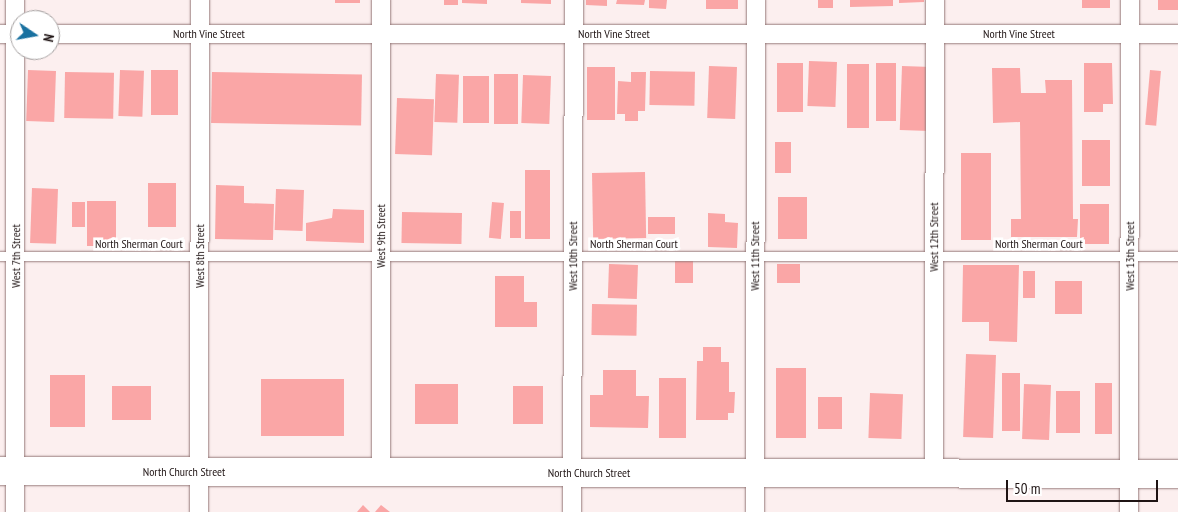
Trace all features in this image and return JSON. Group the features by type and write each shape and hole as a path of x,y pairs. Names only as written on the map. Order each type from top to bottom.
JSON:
{"main road":[{"name":"North Church Street","path":"8,471 1178,474"}],"street":[{"name":"West 8th Street","path":"199,512 200,0"},
{"name":"West 9th Street","path":"381,0 381,472"},
{"name":"West 10th Street","path":"572,512 574,0"},
{"name":"West 11th Street","path":"755,512 756,0"},
{"name":"West 12th Street","path":"934,474 935,0"},
{"name":"West 13th Street","path":"1129,512 1130,0"},
{"name":"North Vine Street","path":"60,34 1178,34"},
{"name":"West 7th Street","path":"12,60 8,256 8,471 15,512"}],"lane":[{"name":"North Sherman Court","path":"8,256 1178,256"}],"building":[{"path":"335,0 360,0 360,3 335,3"},
{"path":"444,0 458,0 458,5 444,5"},
{"path":"462,0 487,0 487,4 462,3"},
{"path":"521,0 551,0 551,4 521,3"},
{"path":"586,0 607,0 607,6 586,5"},
{"path":"617,0 645,0 644,5 616,4"},
{"path":"649,0 667,0 666,9 649,8"},
{"path":"706,0 738,0 738,9 706,9"},
{"path":"818,0 833,0 833,8 818,8"},
{"path":"850,0 893,0 893,6 850,7"},
{"path":"899,0 924,0 924,2 899,3"},
{"path":"1082,0 1110,0 1110,8 1082,8"},
{"path":"1158,0 1178,0 1178,10 1158,10"},
{"path":"809,61 837,62 835,107 807,106"},
{"path":"777,63 803,63 803,112 777,112"},
{"path":"876,63 896,63 896,121 876,121"},
{"path":"1084,63 1112,63 1113,104 1103,104 1103,112 1084,112"},
{"path":"847,64 869,64 869,128 847,128"},
{"path":"709,66 737,67 735,119 707,118"},
{"path":"902,66 932,67 930,131 900,130"},
{"path":"587,67 615,67 615,120 587,120"},
{"path":"992,68 1020,68 1021,93 1046,93 1045,80 1072,80 1073,219 1078,219 1077,237 1011,237 1011,219 1021,219 1020,122 993,123"},
{"path":"28,70 56,71 54,122 26,121"},
{"path":"120,70 144,71 142,117 118,116"},
{"path":"151,70 178,70 178,115 151,115"},
{"path":"1150,70 1161,71 1156,126 1145,125"},
{"path":"650,71 695,72 694,106 649,105"},
{"path":"65,72 114,73 113,119 64,118"},
{"path":"212,72 362,75 361,126 211,123"},
{"path":"631,72 646,72 645,111 638,111 638,121 625,121 625,114 617,114 618,81 631,82"},
{"path":"436,74 459,75 457,123 434,122"},
{"path":"494,74 518,74 518,124 494,124"},
{"path":"523,75 551,76 549,124 521,123"},
{"path":"463,76 489,76 489,123 463,123"},
{"path":"397,98 434,99 432,155 395,154"},
{"path":"1082,140 1110,140 1110,186 1082,186"},
{"path":"775,142 791,142 791,173 775,173"},
{"path":"961,153 991,153 991,240 961,240"},
{"path":"525,170 550,170 550,239 525,239"},
{"path":"645,172 646,238 593,239 592,173"},
{"path":"148,183 176,183 176,227 148,227"},
{"path":"216,185 244,186 244,203 274,204 273,240 215,239"},
{"path":"32,188 58,189 56,244 30,243"},
{"path":"276,189 304,190 303,231 275,230"},
{"path":"778,197 807,197 807,239 778,239"},
{"path":"87,201 116,201 116,246 87,246"},
{"path":"72,202 85,202 85,227 72,227"},
{"path":"492,202 504,203 501,239 489,238"},
{"path":"1080,204 1109,204 1109,244 1080,244"},
{"path":"333,209 364,210 364,243 306,241 306,223 332,218"},
{"path":"510,211 521,211 521,238 510,238"},
{"path":"402,212 462,213 461,244 401,243"},
{"path":"708,213 725,214 725,222 738,223 737,248 708,247"},
{"path":"648,217 675,217 675,234 648,234"},
{"path":"675,261 693,261 693,283 675,283"},
{"path":"609,264 638,265 637,299 608,298"},
{"path":"777,264 800,264 800,283 777,283"},
{"path":"963,265 1019,265 1017,342 989,341 989,322 962,322"},
{"path":"1023,271 1035,271 1035,298 1023,298"},
{"path":"495,276 524,276 524,302 537,302 537,327 495,327"},
{"path":"1055,281 1082,281 1082,314 1055,314"},
{"path":"592,304 637,305 636,336 591,335"},
{"path":"703,347 721,347 721,362 729,362 729,392 735,392 734,413 728,413 728,420 696,420 697,361 703,361"},
{"path":"966,354 996,355 993,438 963,437"},
{"path":"776,368 806,368 806,438 776,438"},
{"path":"603,370 636,370 636,396 649,396 648,428 590,427 590,395 603,395"},
{"path":"1002,373 1020,373 1020,431 1002,431"},
{"path":"50,375 85,375 85,427 50,427"},
{"path":"659,378 686,378 686,438 659,438"},
{"path":"261,379 344,379 344,436 261,436"},
{"path":"1095,383 1112,383 1112,434 1095,434"},
{"path":"415,384 458,384 458,424 415,424"},
{"path":"1024,384 1051,385 1049,440 1022,439"},
{"path":"112,386 151,386 151,420 112,420"},
{"path":"513,386 543,386 543,424 513,424"},
{"path":"1056,391 1080,391 1080,433 1056,433"},
{"path":"870,393 903,394 901,439 868,438"},
{"path":"818,397 842,397 842,429 818,429"},
{"path":"363,505 370,512 357,512"},
{"path":"381,505 390,512 375,512"}]}
